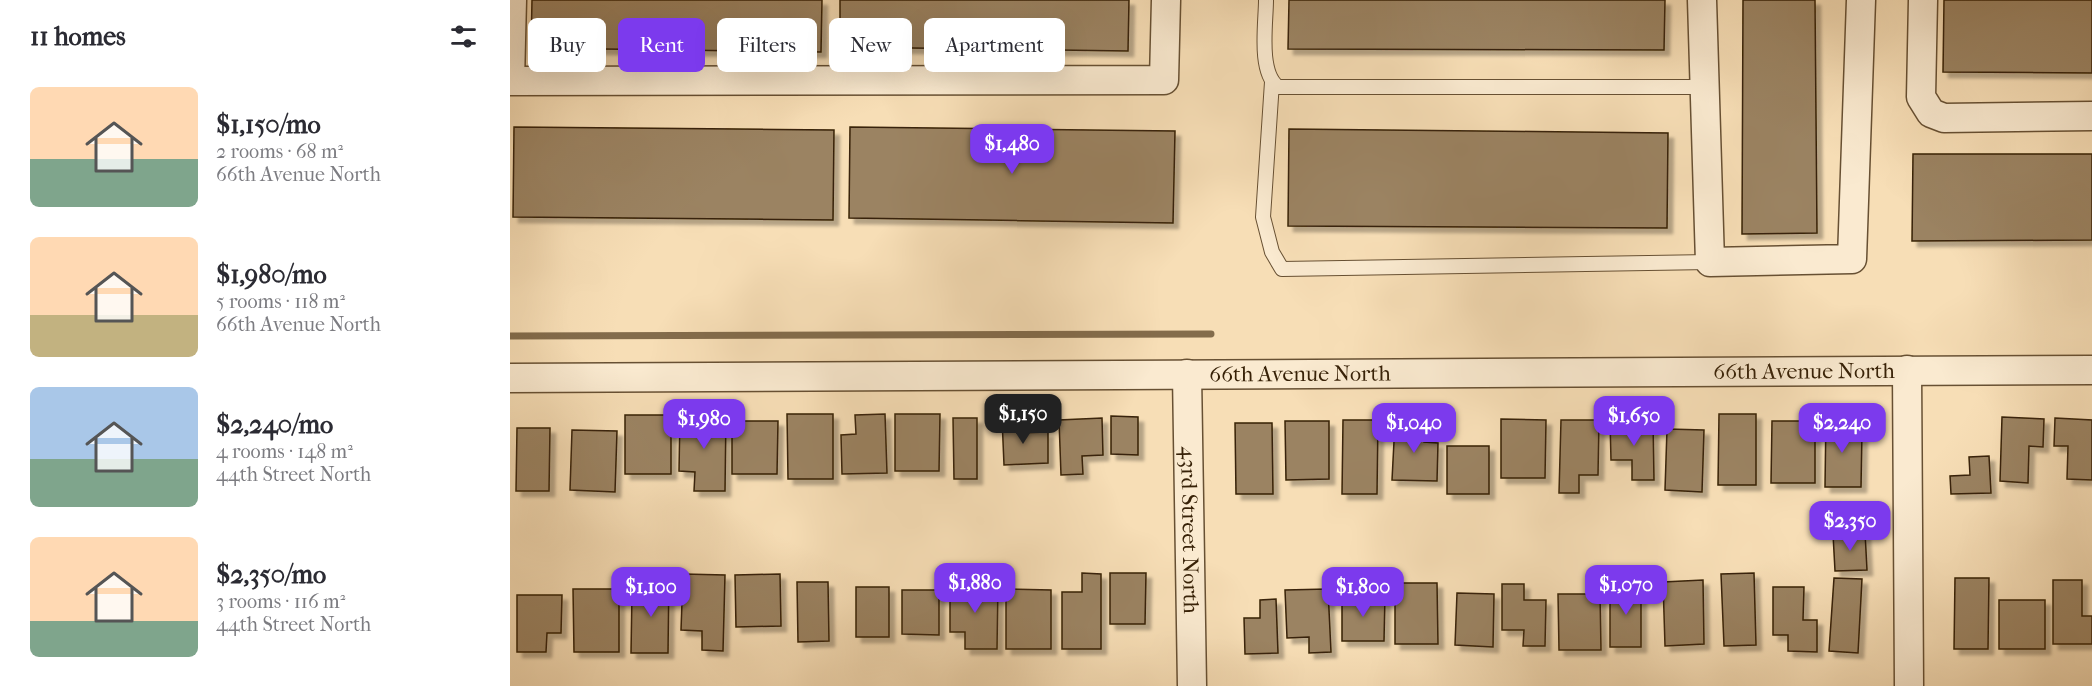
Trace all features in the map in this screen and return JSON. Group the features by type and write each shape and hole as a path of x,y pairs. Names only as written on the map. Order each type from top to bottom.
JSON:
{"street":[{"path":"512,0 510,81 1164,80 1166,0"},
{"path":"1702,0 1710,262 1852,259 1861,0"},
{"path":"1923,0 1921,97 1931,113 1944,118 2092,116"},
{"path":"1907,370 1909,686"},
{"name":"66th Avenue North","path":"510,378 2092,370"},
{"name":"43rd Street North","path":"1187,374 1192,686"}],"lane":[{"path":"1266,0 1266,66 1272,82 1263,217 1272,252 1282,269 1710,262"},
{"path":"1272,82 1278,87 1705,87"}],"building":[{"path":"532,0 822,0 821,52 817,52 817,18 717,18 717,51 705,50 705,18 618,18 618,49 606,49 606,18 532,18"},
{"path":"840,0 1129,0 1128,51 1065,50 1065,18 924,18 924,48 912,48 912,18 840,18"},
{"path":"1289,0 1665,0 1664,50 1288,49"},
{"path":"1743,0 1815,0 1817,233 1742,234"},
{"path":"1944,0 2092,0 2092,73 1943,72"},
{"path":"514,127 834,130 833,220 513,217"},
{"path":"850,127 1175,131 1173,223 849,218"},
{"path":"1289,129 1668,133 1667,228 1288,226"},
{"path":"1913,154 2092,154 2092,240 1912,241"},
{"path":"680,414 726,414 725,491 694,491 695,472 679,471"},
{"path":"787,414 833,414 833,479 788,479"},
{"path":"885,414 887,473 842,474 841,435 856,434 855,415"},
{"path":"895,414 940,414 939,471 895,471"},
{"path":"1719,414 1756,414 1756,485 1718,485"},
{"path":"1826,414 1844,414 1844,432 1862,432 1861,487 1825,487"},
{"path":"625,415 671,415 671,474 625,474"},
{"path":"1111,416 1138,417 1138,455 1111,454"},
{"path":"2002,417 2044,419 2043,447 2029,446 2028,483 2000,481"},
{"path":"953,418 977,418 977,479 954,479"},
{"path":"1002,418 1017,418 1017,433 1048,432 1048,463 1004,465"},
{"path":"1102,418 1103,455 1082,456 1083,474 1061,475 1059,420"},
{"path":"2055,418 2092,420 2092,480 2067,479 2068,446 2054,446"},
{"path":"1501,419 1546,420 1545,478 1501,478"},
{"path":"1343,420 1378,420 1377,494 1342,494"},
{"path":"1561,420 1599,420 1598,475 1579,475 1579,493 1559,493"},
{"path":"732,421 778,421 777,474 732,474"},
{"path":"1285,421 1329,421 1329,479 1286,480"},
{"path":"1610,421 1653,421 1654,480 1632,480 1632,460 1611,460"},
{"path":"1772,421 1815,421 1815,483 1771,483"},
{"path":"1395,422 1425,423 1424,442 1438,443 1437,481 1392,480"},
{"path":"1235,423 1272,423 1273,494 1236,494"},
{"path":"517,428 550,428 549,491 516,491"},
{"path":"1667,429 1704,430 1702,492 1665,490"},
{"path":"572,430 617,431 615,492 570,490"},
{"path":"1447,446 1489,446 1489,494 1447,494"},
{"path":"1989,456 1991,493 1951,494 1950,476 1970,475 1969,457"},
{"path":"1865,532 1867,570 1835,571 1833,534"},
{"path":"1082,573 1101,574 1101,649 1062,649 1062,592 1082,592"},
{"path":"1110,573 1146,573 1145,624 1110,624"},
{"path":"1754,573 1756,645 1724,646 1721,574"},
{"path":"650,574 669,574 668,653 631,653 632,593 650,593"},
{"path":"683,574 725,575 723,651 702,650 702,631 681,630"},
{"path":"780,574 781,626 736,627 735,575"},
{"path":"1834,578 1862,579 1858,653 1829,651"},
{"path":"1955,578 1989,578 1988,649 1954,649"},
{"path":"1703,580 1704,644 1665,646 1663,582"},
{"path":"2053,580 2082,580 2082,616 2092,616 2092,644 2053,644"},
{"path":"797,582 828,582 829,641 798,642"},
{"path":"1395,583 1437,583 1438,644 1395,644"},
{"path":"950,584 998,584 997,649 965,649 965,632 950,632"},
{"path":"1502,584 1524,584 1524,600 1546,600 1545,646 1523,646 1524,630 1502,630"},
{"path":"1641,585 1641,647 1610,647 1610,586"},
{"path":"856,587 889,587 889,637 856,637"},
{"path":"1773,587 1804,587 1803,620 1817,620 1817,652 1788,651 1788,635 1773,635"},
{"path":"573,589 619,589 619,652 574,652"},
{"path":"1006,589 1051,590 1051,649 1006,649"},
{"path":"1328,589 1331,652 1309,653 1309,637 1287,638 1285,590"},
{"path":"902,590 939,590 939,635 902,634"},
{"path":"1457,593 1494,594 1493,647 1455,645"},
{"path":"1558,594 1600,594 1601,650 1559,650"},
{"path":"517,595 562,595 561,633 547,633 546,652 517,652"},
{"path":"1342,595 1385,595 1384,641 1342,641"},
{"path":"1276,599 1278,653 1245,654 1244,618 1260,618 1260,600"},
{"path":"1999,600 2045,600 2045,649 1999,649"}],"waterway":[{"path":"510,336 1211,334"}]}
